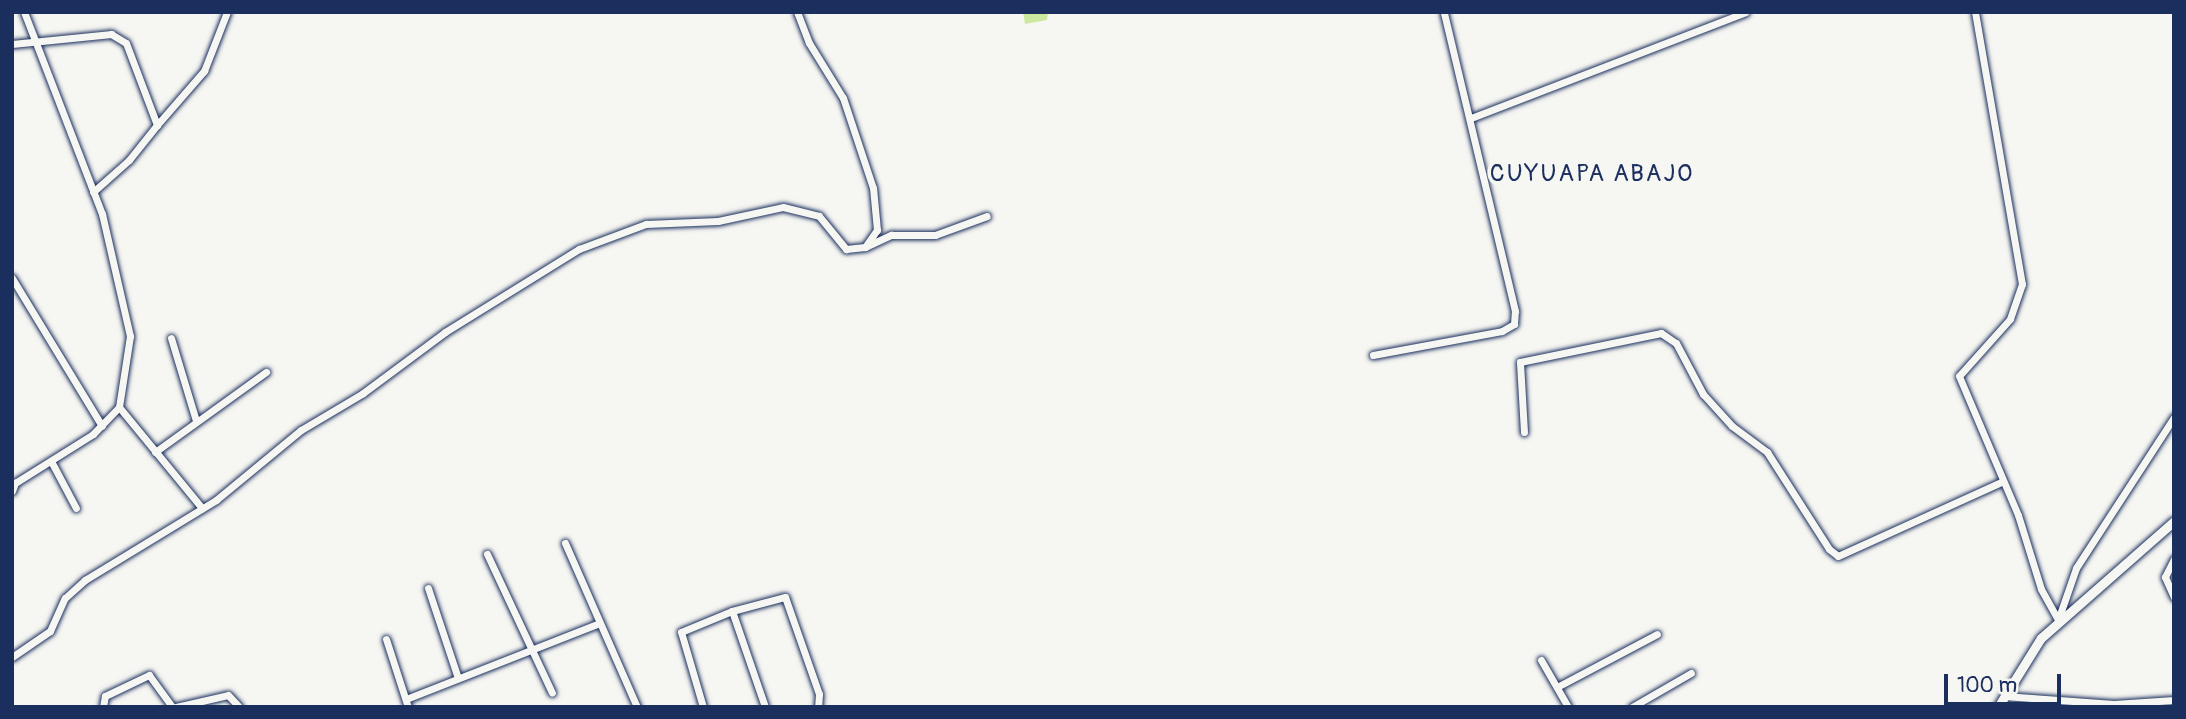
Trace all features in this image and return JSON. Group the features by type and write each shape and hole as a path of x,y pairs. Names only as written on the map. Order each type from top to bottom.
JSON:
{"street":[{"path":"12,491 14,480 51,461 102,426 119,407 130,336 117,267 93,192 24,12"},
{"path":"93,192 129,160 204,71 227,12"},
{"path":"797,12 809,44 843,98 873,188 877,230 864,247"},
{"path":"1373,355 1502,331 1514,324 1515,311 1444,12"},
{"path":"1471,118 1745,12"},
{"path":"1975,12 2022,284 2010,319 1959,376 2027,536 2041,589 2058,620"},
{"path":"12,44 121,36 157,125"},
{"path":"12,657 50,631 74,588 147,538 202,508 301,430 376,385 445,332 569,254 637,226 719,221 783,207 818,216 846,249 864,247 891,235 935,236 987,216"},
{"path":"12,278 102,426"},
{"path":"1524,432 1520,362 1661,334 1676,342 1703,394 1732,425 1767,452 1829,549 1838,556 1849,555 2003,481"},
{"path":"171,338 196,421"},
{"path":"155,452 266,372"},
{"path":"119,407 202,508"},
{"path":"2058,620 2076,568 2174,417"},
{"path":"51,461 76,508"},
{"path":"1998,707 2026,656 2058,620 2174,521"},
{"path":"565,543 637,707"},
{"path":"487,554 552,693"},
{"path":"2174,559 2165,577 2174,597"},
{"path":"428,588 458,678"},
{"path":"703,707 681,632 732,611 785,597 819,694 818,707"},
{"path":"732,611 765,707"},
{"path":"386,639 407,703 458,678 600,623"},
{"path":"1557,687 1657,634"},
{"path":"1541,660 1568,707"},
{"path":"1632,707 1691,673"},
{"path":"103,707 105,696 149,676 174,707 228,695 239,707"},
{"path":"2004,696 2114,704 2174,701"}],"green space":[{"path":"1023,12 1048,12 1047,20 1025,24"}],"district":[{"name":"CUYUAPA ABAJO","path":"1592,174"}]}
